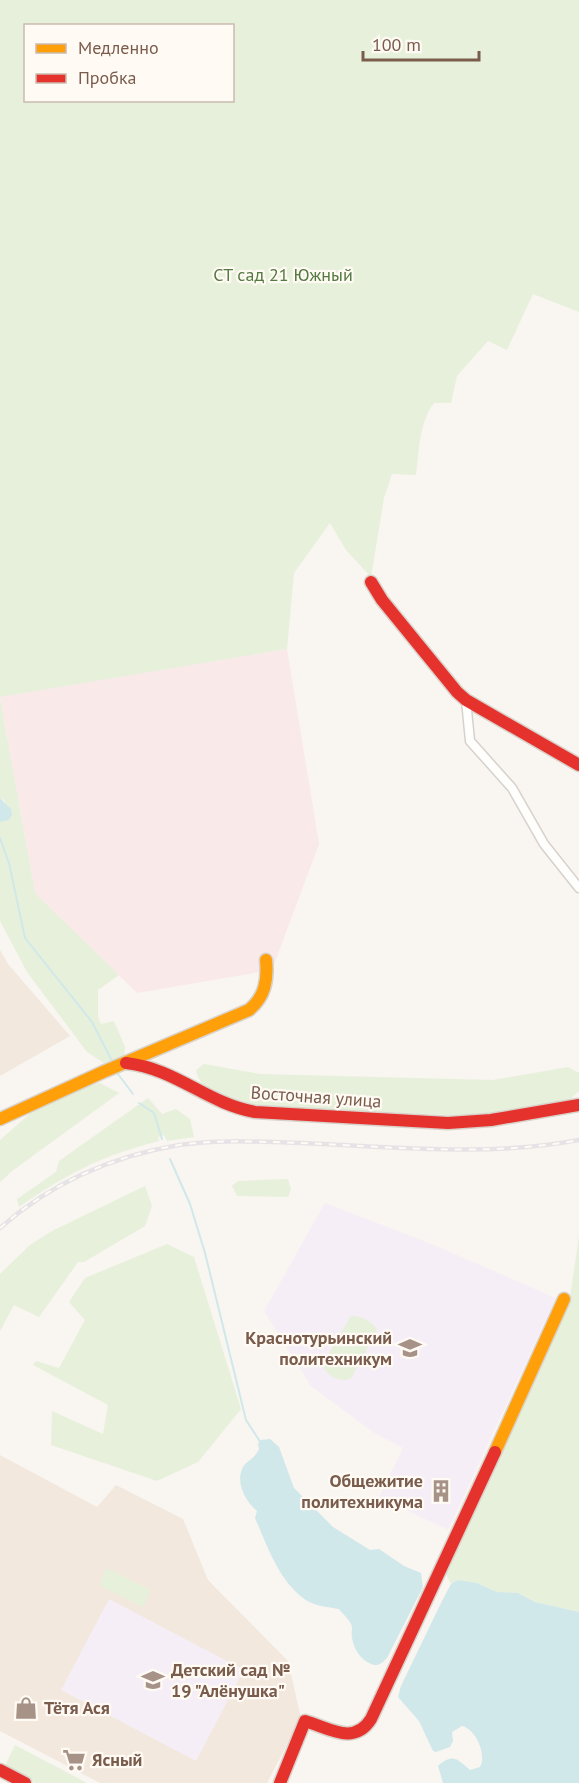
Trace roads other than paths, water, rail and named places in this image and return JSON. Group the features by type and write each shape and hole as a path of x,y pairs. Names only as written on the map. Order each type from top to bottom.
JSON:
{"street":[{"path":"371,582 377,594 454,690 466,700 579,765"},
{"path":"466,700 470,741 512,788 544,844 579,888"},
{"path":"0,1119 238,1016 258,1004 268,977 266,960"},
{"name":"Восточная улица","path":"126,1063 144,1064 161,1069 226,1104 255,1112 448,1123 491,1120 579,1105"},
{"path":"280,1783 305,1721 342,1732 357,1733 365,1728 371,1719 451,1551 564,1299"},
{"path":"0,1770 25,1783"}],"water":[{"path":"0,798 11,809 12,815 9,820 0,822"},
{"path":"270,1439 279,1447 294,1488 333,1527 370,1550 379,1549 404,1566 421,1573 423,1587 387,1658 380,1664 371,1664 358,1653 353,1642 351,1624 339,1609 307,1601 294,1590 274,1561 255,1518 257,1511 245,1497 240,1479 243,1467 259,1449 260,1440"},
{"path":"458,1580 477,1583 497,1592 518,1593 535,1602 579,1612 579,1783 443,1783 438,1766 448,1760 458,1760 470,1770 480,1767 482,1756 476,1737 462,1726 452,1732 453,1741 450,1747 433,1751 419,1721 398,1697 401,1686 441,1603 451,1584"}],"waterway":[{"path":"0,838 9,863 25,938 92,1022 111,1059"},
{"path":"118,1074 133,1094"},
{"path":"139,1103 154,1113 162,1139"},
{"path":"170,1159 190,1204 205,1253 246,1420 261,1443"}],"railway":[{"path":"0,1228 40,1198 84,1174 130,1156 179,1145 241,1141 476,1149 545,1145 579,1140"}],"place":[{"name":"Краснотурьинский политехникум","path":"410,1348"},
{"name":"Общежитие политехникума","path":"441,1491"},
{"name":"Детский сад № 19 \"Алёнушка\"","path":"153,1680"},
{"name":"Тётя Ася","path":"26,1708"},
{"name":"Ясный","path":"74,1760"}],"park label":[{"name":"СТ сад 21 Южный","path":"283,275"}]}
